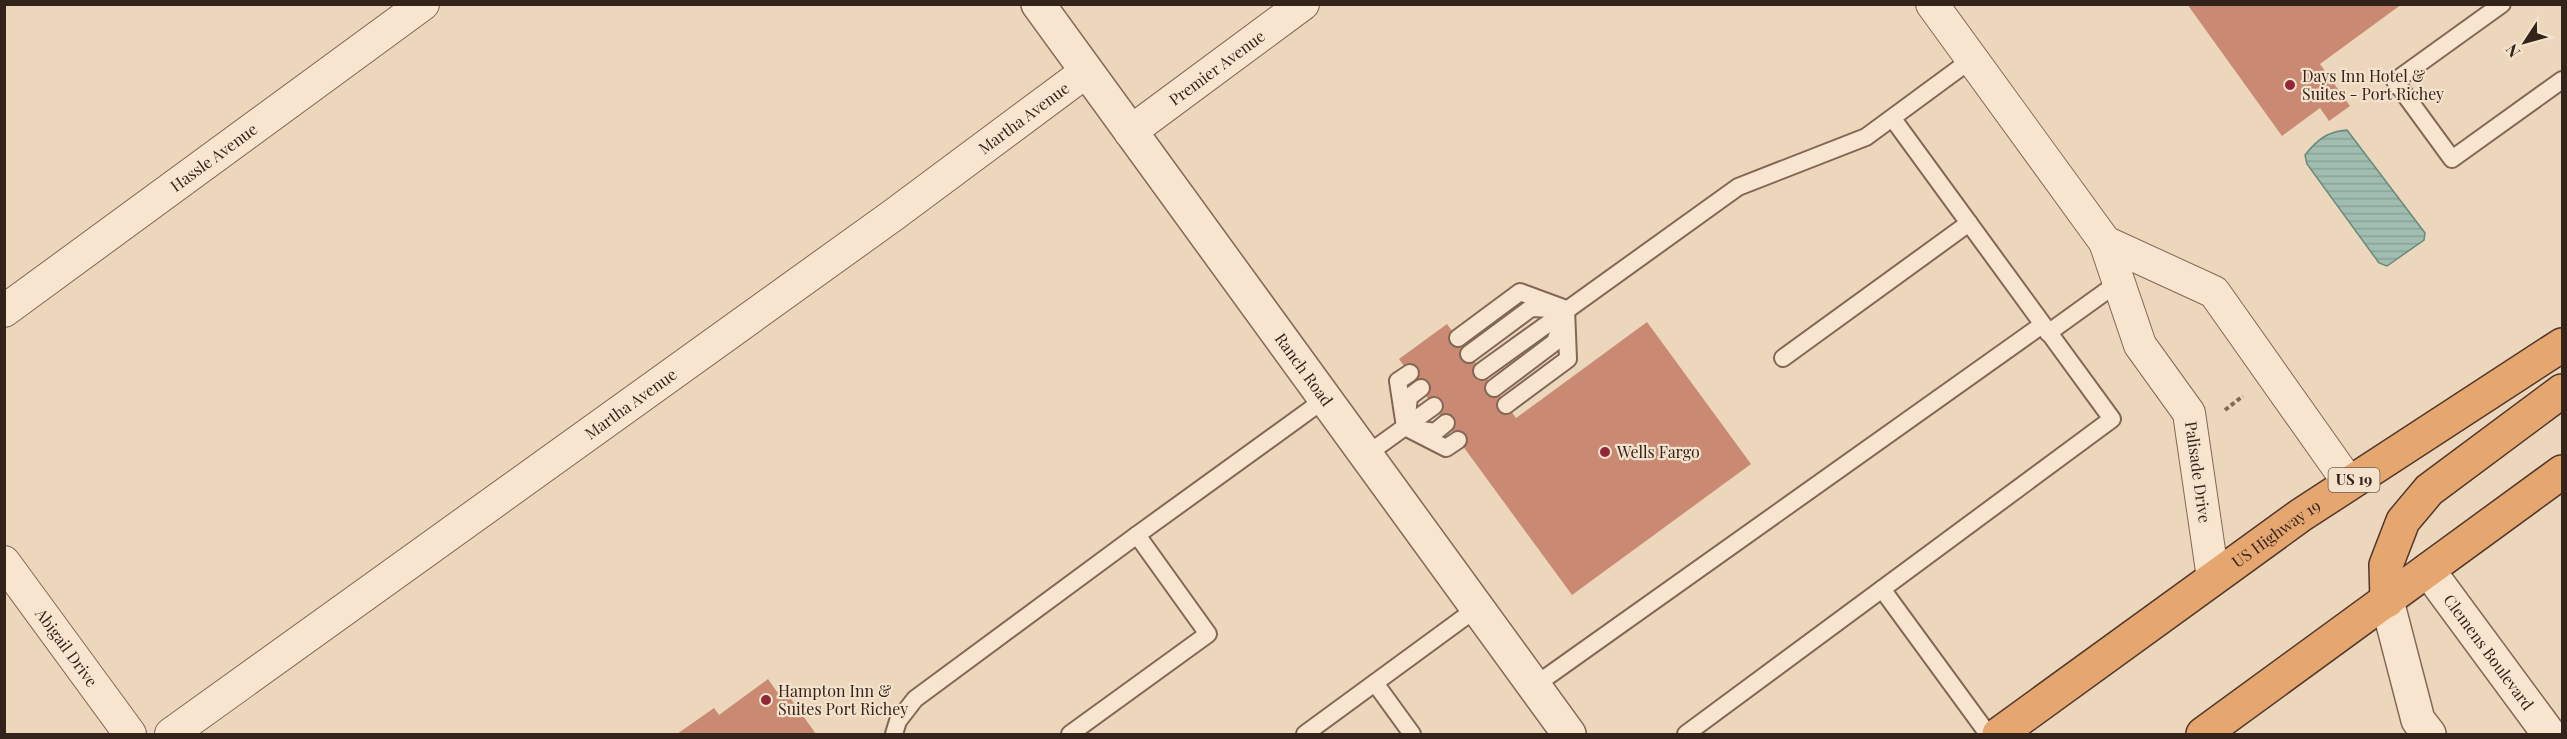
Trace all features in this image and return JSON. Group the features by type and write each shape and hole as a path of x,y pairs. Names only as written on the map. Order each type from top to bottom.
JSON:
{"highway":[{"name":"US Highway 19","path":"1999,735 2213,578 2349,483 2562,345"},
{"path":"2387,601 2386,565 2403,521 2429,490 2562,391"},
{"path":"2203,735 2562,472"}],"street":[{"name":"Hassle Avenue","path":"4,311 423,4"},
{"name":"Ranch Road","path":"1038,4 1569,735"},
{"name":"Premier Avenue","path":"1130,132 1303,4"},
{"name":"Palisade Drive","path":"1932,4 2105,242 2140,345 2189,413 2213,578"},
{"name":"Martha Avenue","path":"171,735 892,216 1087,71"},
{"name":"Palisade Drive","path":"2105,242 2214,292 2349,483"},
{"name":"Abigail Drive","path":"4,562 130,735"},
{"name":"Clemens Boulevard","path":"2428,570 2549,735"},
{"path":"2387,601 2418,720 2429,735"}],"lane":[{"path":"2502,4 2395,81 2452,159 2562,80"},
{"path":"1482,371 1738,187 1866,137 1972,59"},
{"path":"1686,735 2112,419 1893,119"},
{"path":"1784,358 1969,224"},
{"path":"1534,686 2045,329 2147,261"},
{"path":"1458,338 1520,292 1566,309"},
{"path":"1469,354 1531,308 1566,309"},
{"path":"1494,388 1555,342 1566,309"},
{"path":"1506,405 1568,359 1566,309"},
{"path":"1405,427 1398,381 1410,373"},
{"path":"1405,427 1409,397 1421,388"},
{"path":"894,735 898,720 915,699 1325,399"},
{"path":"1366,455 1434,406"},
{"path":"1405,427 1435,432 1446,423"},
{"path":"1405,427 1446,448 1458,440"},
{"path":"1070,735 1208,634 1137,536"},
{"path":"1882,589 1988,735"},
{"path":"1305,735 1477,608"},
{"path":"1375,683 1412,735"}],"path":[{"path":"2217,415 2250,391"}],"shaded area":[{"path":"2347,130 2425,233 2424,240 2387,266 2379,263 2307,164 2305,155 2314,145 2329,134"}],"building":[{"name":"Days Inn Hotel & Suites - Port Richey","path":"2187,4 2257,6 2402,4 2320,64 2350,106 2329,121 2320,108 2282,136"},
{"name":"Wells Fargo","path":"1647,322 1751,464 1572,595 1399,359 1447,324 1516,418"},
{"name":"Hampton Inn & Suites Port Richey","path":"768,679 777,692 783,688 816,734 677,734 714,708 719,715"}],"place":[{"name":"Days Inn Hotel & Suites - Port Richey","path":"2290,85"},
{"name":"Wells Fargo","path":"1605,452"},
{"name":"Hampton Inn & Suites Port Richey","path":"766,700"}]}
